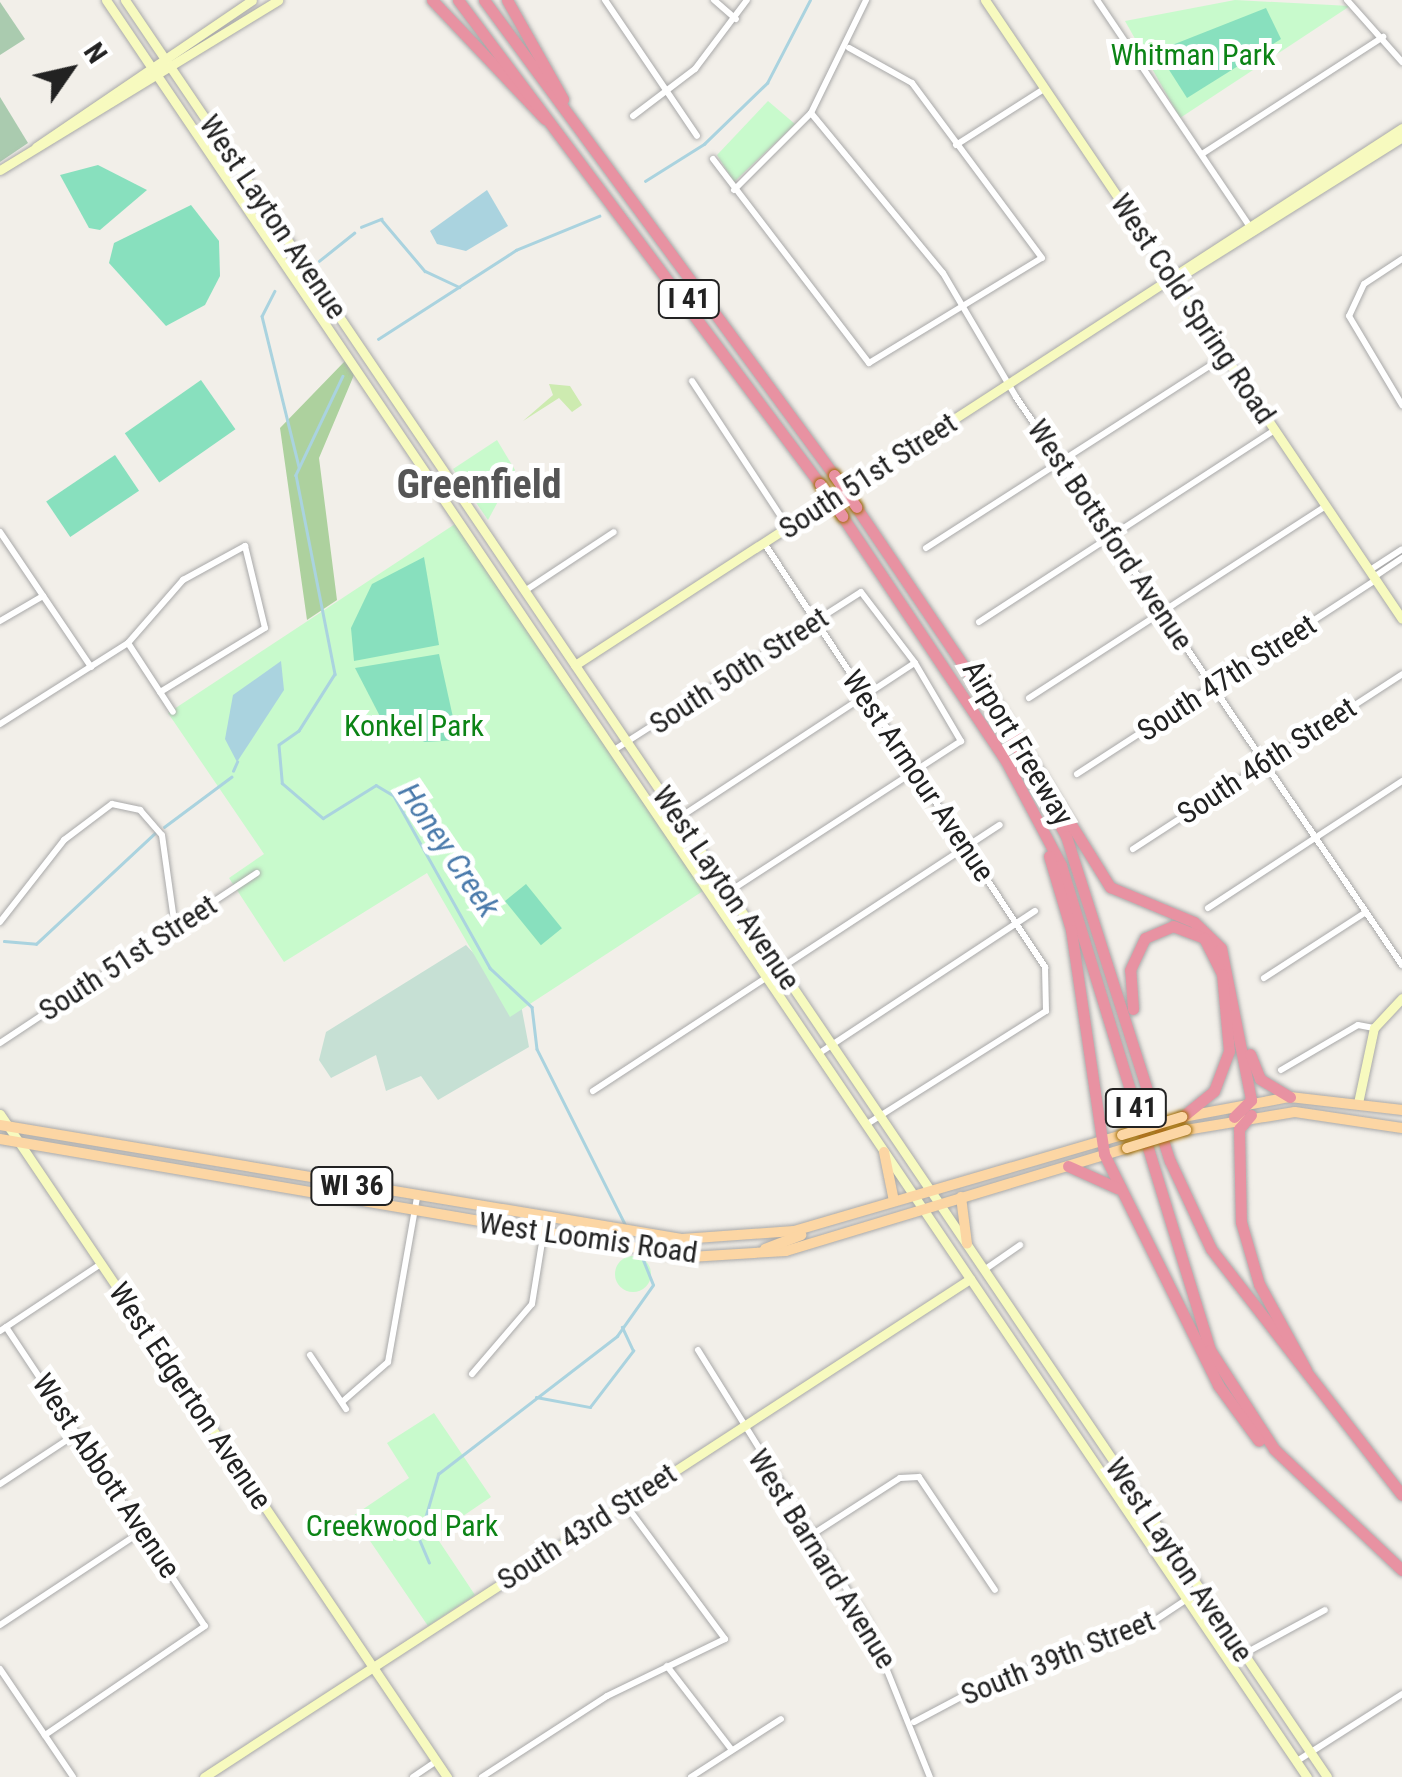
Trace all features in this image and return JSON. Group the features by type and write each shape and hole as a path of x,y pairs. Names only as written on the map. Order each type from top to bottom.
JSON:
{"highway":[{"path":"432,0 548,120"},
{"name":"Airport Freeway","path":"458,0 820,484 1006,761 1082,922 1204,1336 1274,1449 1402,1570"},
{"name":"Airport Freeway","path":"484,0 834,474 942,635 1066,836 1151,1096 1211,1249 1402,1495"},
{"path":"507,0 624,188"},
{"path":"942,635 1011,721 1110,886 1216,940 1240,1027 1260,1079 1290,1097"},
{"path":"1006,761 1067,912 1103,1148 1218,1386 1274,1449"},
{"path":"1151,1096 1130,970 1145,938 1180,927 1215,952 1230,1034 1218,1083 1184,1124"},
{"path":"1234,1118 1251,1100 1240,1027"},
{"path":"1251,1115 1240,1128 1241,1222 1253,1269 1309,1379"},
{"path":"1068,1166 1102,1174 1123,1195"}],"main road":[{"name":"West Layton Avenue","path":"106,0 564,672 664,828 1307,1777"},
{"name":"West Layton Avenue","path":"125,0 1327,1777"},
{"path":"35,148 149,64 252,0"},
{"path":"0,170 117,102 278,0"},
{"name":"West Cold Spring Road","path":"985,0 1402,619"},
{"path":"213,24 221,36"},
{"path":"110,91 117,102"},
{"name":"South 51st Street","path":"564,672 1252,229 1402,128"},
{"name":"South 51st Street","path":"1252,229 1402,137"},
{"path":"1322,1114 1358,1104 1374,1028 1402,998"},
{"name":"West Loomis Road","path":"4,1125 672,1238 821,1222 930,1190 1103,1148 1127,1148 1251,1100 1290,1097 1401,1110"},
{"path":"1356,1118 1401,1110"},
{"name":"West Edgerton Avenue","path":"0,1114 447,1777"},
{"name":"West Loomis Road","path":"0,1139 543,1236 672,1254 759,1252 922,1210 1068,1166 1122,1135 1184,1124 1251,1115 1322,1114 1402,1128"},
{"path":"56,1149 59,1135"},
{"path":"884,1152 894,1201"},
{"path":"214,1176 216,1162"},
{"path":"961,1197 967,1244"},
{"path":"759,1252 821,1222"},
{"path":"672,1238 672,1254"},
{"name":"South 43rd Street","path":"204,1777 970,1279"}],"street":[{"path":"605,0 697,136"},
{"path":"714,0 736,20"},
{"path":"633,116 668,92 736,20 747,0"},
{"path":"734,190 811,112 848,48 866,0"},
{"path":"1097,0 1252,229"},
{"path":"1347,0 1402,62"},
{"path":"1202,154 1382,37"},
{"path":"713,159 869,363 1042,258 906,78 848,48"},
{"path":"956,145 1044,89"},
{"name":"West Bottsford Avenue","path":"811,112 966,306 1060,462 1402,966"},
{"path":"1402,259 1364,284 1349,316 1402,405"},
{"path":"926,548 1225,356"},
{"path":"692,381 788,526"},
{"path":"979,622 1275,430"},
{"path":"1029,698 1327,505"},
{"path":"0,532 91,666"},
{"path":"526,590 614,532"},
{"name":"West Armour Avenue","path":"764,543 1045,967 1042,1014 882,1118"},
{"path":"0,724 128,643 183,580 233,548 251,553 264,628 160,692"},
{"path":"1373,576 1402,549"},
{"path":"1373,576 1402,558"},
{"name":"South 47th Street","path":"1077,774 1213,688 1373,576"},
{"name":"South 50th Street","path":"614,750 864,592 916,663"},
{"path":"0,621 43,596"},
{"path":"128,643 173,712"},
{"path":"664,828 916,663 962,737 916,772 715,901"},
{"name":"South 46th Street","path":"1132,849 1402,674"},
{"path":"1208,908 1402,781"},
{"path":"0,922 64,840 112,804 140,810 162,835 174,927"},
{"path":"593,1091 1000,825"},
{"name":"South 51st Street","path":"0,1043 257,873"},
{"path":"818,1054 1035,910"},
{"path":"1264,978 1366,912"},
{"path":"1281,1070 1358,1025 1374,1028"},
{"path":"866,1125 882,1118"},
{"path":"310,1354 344,1406 385,1369 417,1197"},
{"path":"472,1374 476,1360 525,1316 543,1236"},
{"path":"983,1270 1020,1245"},
{"path":"3,1329 101,1264"},
{"name":"West Abbott Avenue","path":"3,1329 204,1626 45,1735"},
{"name":"West Barnard Avenue","path":"698,1350 813,1534 914,1722 930,1777"},
{"path":"0,1484 76,1434"},
{"path":"813,1534 900,1478 919,1477 995,1590"},
{"path":"482,1777 667,1666 725,1638 624,1503"},
{"path":"0,1625 142,1530"},
{"name":"South 39th Street","path":"914,1722 980,1687 1148,1625 1200,1590"},
{"path":"1242,1654 1325,1610"},
{"path":"667,1666 732,1750"},
{"path":"0,1669 73,1777"},
{"path":"1297,1761 1402,1694"},
{"path":"691,1777 781,1719"},
{"path":"412,1777 436,1761"}],"green space":[{"name":"Whitman Park","path":"1235,0 1350,6 1180,118 1125,21"},
{"path":"0,2 25,39 0,55"},
{"path":"1266,8 1281,39 1187,98 1157,51"},
{"path":"0,97 28,143 0,162"},
{"path":"768,101 795,124 734,182 717,155"},
{"path":"98,165 147,190 100,230 89,228 60,175"},
{"path":"191,205 219,241 220,276 205,305 166,326 109,263 114,243"},
{"path":"345,361 354,375 319,458 337,600 307,620 280,428"},
{"path":"201,380 235,429 159,482 125,433"},
{"path":"549,384 570,386 582,405 572,412 559,398 523,421 553,395"},
{"path":"497,440 515,470 488,520 453,469"},
{"path":"115,455 139,491 70,537 46,501"},
{"name":"Konkel Park","path":"455,524 703,891 510,1017 427,873 284,962 229,878 264,854 168,713"},
{"path":"424,557 439,645 354,661 351,628 372,584"},
{"path":"439,654 458,740 425,742 385,726 355,668"},
{"path":"526,884 562,928 541,945 505,901"},
{"path":"466,945 521,1005 529,1047 438,1100 421,1076 386,1091 376,1055 331,1078 319,1060 326,1032"},
{"path":"633,1256 646,1261 651,1274 646,1287 633,1292 620,1287 615,1274 620,1261"},
{"name":"Creekwood Park","path":"434,1413 491,1497 435,1535 475,1595 428,1626 353,1516 409,1478 387,1443"}],"water":[{"path":"487,190 508,226 466,251 437,244 430,231"},
{"path":"281,661 284,690 237,762 225,739 233,695"}],"waterway":[{"name":"Honey Creek","path":"645,181 704,144 767,83 810,0"},
{"name":"Honey Creek","path":"378,339 516,250 599,216"},
{"path":"361,227 381,219 425,271 459,287"},
{"path":"319,261 354,233"},
{"path":"275,291 262,316 299,467"},
{"name":"Honey Creek","path":"343,376 296,475 335,674 299,731 279,745 282,783 323,818 376,785 394,796 490,968 532,1007 537,1049 626,1226"},
{"path":"233,771 237,762"},
{"path":"164,827 231,777"},
{"path":"4,941 36,944 155,833"},
{"name":"Honey Creek","path":"429,1563 419,1539 438,1474 617,1336 653,1285 639,1251"},
{"name":"Honey Creek","path":"536,1397 590,1407 633,1351 622,1327"}],"district":[{"name":"Greenfield","path":"479,485"}]}
